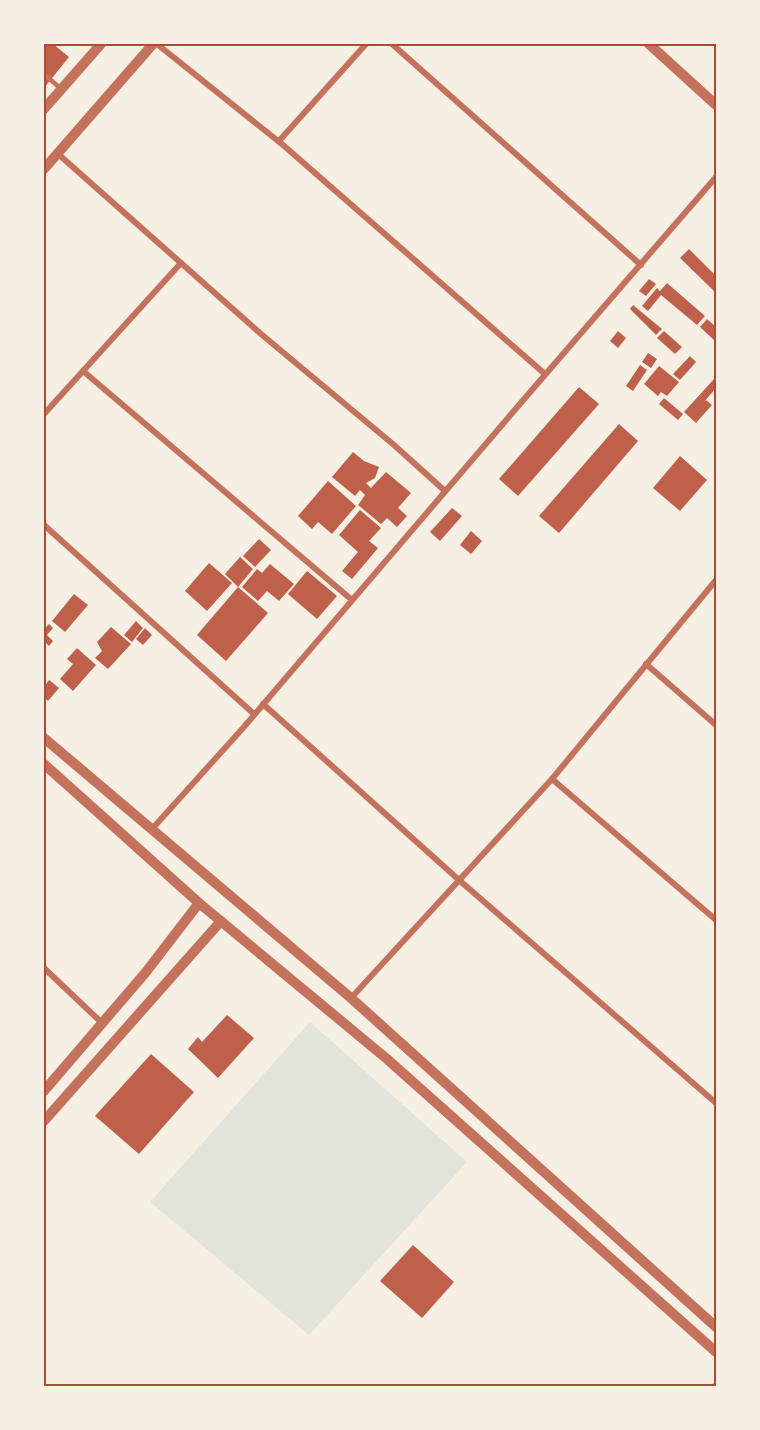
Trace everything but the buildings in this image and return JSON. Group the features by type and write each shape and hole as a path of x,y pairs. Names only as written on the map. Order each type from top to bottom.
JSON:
{"street":[{"path":"44,169 155,44 279,141 545,374"},
{"path":"279,141 366,44"},
{"path":"392,44 640,265"},
{"path":"649,44 717,105"},
{"path":"44,109 96,45"},
{"path":"57,153 445,491"},
{"path":"152,829 263,704 717,177"},
{"path":"44,414 181,263"},
{"path":"83,371 352,600"},
{"path":"44,525 254,714"},
{"path":"351,998 552,779 717,580"},
{"path":"646,664 717,725"},
{"path":"263,704 459,880 717,1103"},
{"path":"44,738 351,998 717,1328"},
{"path":"44,764 199,903 387,1059 717,1352"},
{"path":"552,779 717,920"},
{"path":"44,1091 146,972 199,903"},
{"path":"44,1120 221,921"},
{"path":"44,968 102,1023"},
{"path":"146,972 162,987"},
{"path":"387,1059 402,1044"}],"lane":[{"path":"44,74 61,89"}],"shaded area":[{"path":"310,1022 467,1162 309,1335 150,1202"}]}
